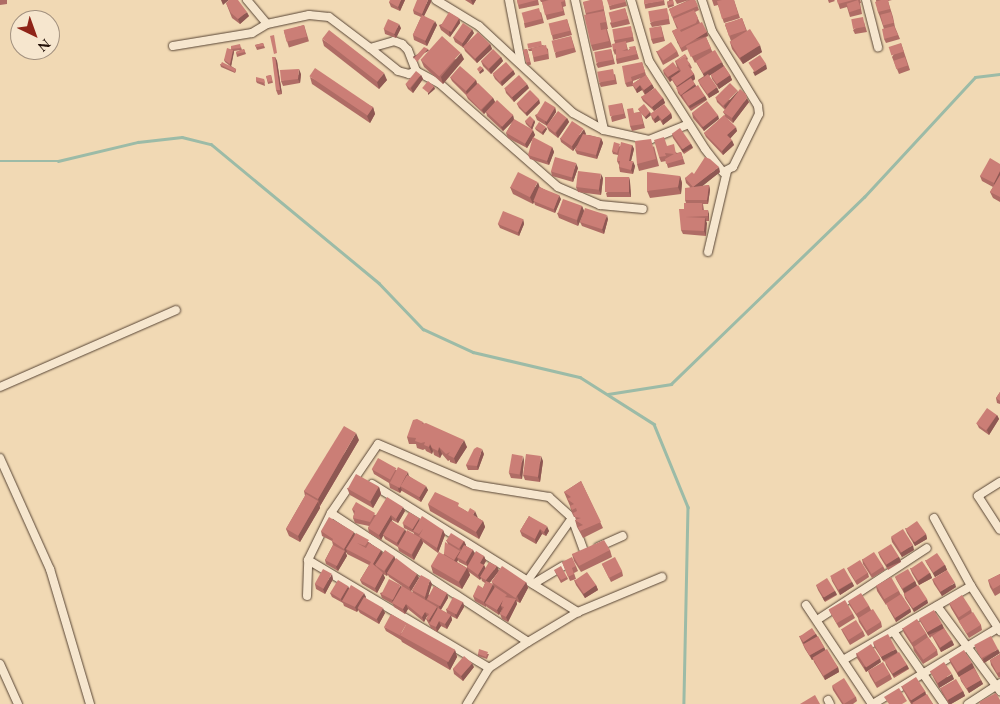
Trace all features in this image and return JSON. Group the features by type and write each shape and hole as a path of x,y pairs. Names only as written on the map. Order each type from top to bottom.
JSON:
{"street":[{"path":"247,0 267,24"},
{"path":"436,0 479,26 521,63 573,114 604,130 649,140 689,124"},
{"path":"509,0 521,63"},
{"path":"575,0 604,130"},
{"path":"631,0 649,61 689,124 723,172 733,167 759,114 758,106 712,31 702,0"},
{"path":"866,0 878,47"},
{"path":"173,46 252,33 267,24 309,16 329,17 398,71 409,74 416,72 438,83 558,187 600,205 643,209"},
{"path":"370,48 394,41 402,44 408,50 416,72"},
{"path":"708,252 727,171"},
{"path":"0,387 176,310"},
{"path":"307,596 308,560 332,513 358,475 374,446 384,445 474,485 549,497 572,518 585,552"},
{"path":"0,458 50,569 90,704"},
{"path":"358,475 578,612"},
{"path":"1000,482 978,496 1000,530"},
{"path":"332,513 528,642"},
{"path":"530,582 572,518"},
{"path":"806,605 872,704 999,630 970,586 934,518"},
{"path":"578,557 585,552 623,536"},
{"path":"817,620 927,548"},
{"path":"308,560 489,668"},
{"path":"530,582 570,562"},
{"path":"467,704 489,668 528,642 578,612 662,577"},
{"path":"843,660 970,586"},
{"path":"937,606 999,687 968,704"},
{"path":"893,631 944,704"},
{"path":"0,664 18,704"}],"building":[{"path":"229,0 238,0 247,12 238,19 231,13 226,3"},
{"path":"390,0 401,0 398,7 389,2"},
{"path":"417,0 428,0 422,14 413,10"},
{"path":"517,0 537,0 518,5"},
{"path":"564,0 561,2 563,11 545,15 542,2"},
{"path":"602,0 604,9 586,13 583,2"},
{"path":"607,0 625,0 625,2 609,6"},
{"path":"644,0 663,0 663,1 644,4"},
{"path":"673,0 674,4 668,5 667,1"},
{"path":"690,0 695,0 698,6 672,17 669,9"},
{"path":"734,0 738,14 722,19 717,1"},
{"path":"837,0 853,0 838,4"},
{"path":"858,0 861,9 849,12 847,4"},
{"path":"888,0 890,9 878,12 875,2"},
{"path":"539,8 542,19 524,23 522,13"},
{"path":"625,8 628,19 611,23 609,12"},
{"path":"667,8 669,19 650,22 648,11"},
{"path":"694,10 698,18 696,23 680,30 681,32 702,22 707,32 681,48 672,31 678,28 673,19"},
{"path":"604,11 606,22 600,23 601,30 606,29 609,41 591,45 584,15"},
{"path":"449,12 459,18 451,32 441,26"},
{"path":"891,12 894,23 883,25 880,15"},
{"path":"422,15 435,21 425,41 413,35"},
{"path":"863,17 865,27 853,29 851,19"},
{"path":"742,18 746,30 729,36 725,24"},
{"path":"388,19 399,24 394,34 384,29"},
{"path":"567,19 570,31 551,35 549,24"},
{"path":"463,23 472,29 463,43 453,37"},
{"path":"304,25 307,37 287,42 284,30"},
{"path":"631,26 633,37 614,40 612,29"},
{"path":"661,26 663,37 651,39 649,28"},
{"path":"894,26 898,35 884,39 882,29"},
{"path":"750,29 760,45 740,58 730,42"},
{"path":"329,30 384,73 377,82 322,39"},
{"path":"478,32 490,44 475,59 463,47"},
{"path":"274,35 277,53 274,54 270,36"},
{"path":"442,36 461,53 439,77 421,60"},
{"path":"571,36 574,48 554,52 552,41"},
{"path":"706,37 711,48 691,57 686,46"},
{"path":"541,41 542,46 528,49 527,44"},
{"path":"626,41 627,49 622,51 630,50 629,47 635,46 637,54 616,59 616,49 613,50 612,44"},
{"path":"671,42 677,51 663,61 657,52"},
{"path":"263,43 264,46 256,47 255,45"},
{"path":"901,43 904,52 891,56 889,47"},
{"path":"240,44 241,48 231,49 231,46"},
{"path":"546,45 548,54 533,57 531,48"},
{"path":"424,47 428,49 417,62 414,58"},
{"path":"227,48 233,50 230,64 224,60"},
{"path":"244,49 245,52 236,54 236,52"},
{"path":"493,49 501,57 489,69 481,61"},
{"path":"527,49 530,62 526,63 523,50"},
{"path":"611,49 613,60 596,63 594,52"},
{"path":"715,50 722,62 703,73 696,61"},
{"path":"685,54 687,57 685,58 684,56 675,61"},
{"path":"760,55 766,64 755,72 748,63"},
{"path":"684,56 694,74 677,86 671,78 681,71 676,62"},
{"path":"272,57 275,57 280,90 276,90"},
{"path":"905,57 908,66 896,69 894,61"},
{"path":"222,62 236,69 235,72 221,65"},
{"path":"506,62 513,70 500,82 492,74"},
{"path":"642,62 645,72 631,77 632,81 625,83 622,66"},
{"path":"673,62 679,70 668,77 663,70"},
{"path":"460,66 476,80 466,91 450,77"},
{"path":"480,66 483,68 479,72 477,69"},
{"path":"724,66 730,75 717,84 711,75"},
{"path":"315,68 373,107 367,115 309,76"},
{"path":"299,69 298,79 281,81 280,70"},
{"path":"613,69 615,80 599,83 597,72"},
{"path":"416,71 421,75 410,88 405,84"},
{"path":"708,74 717,87 707,94 698,81"},
{"path":"271,75 272,81 268,82 266,76"},
{"path":"519,75 527,84 512,97 504,88"},
{"path":"646,75 652,84 644,90 640,85 636,89 632,84"},
{"path":"256,77 264,79 265,83 256,81"},
{"path":"691,78 695,84 681,95 676,88"},
{"path":"428,81 434,86 428,93 422,88"},
{"path":"478,83 493,98 481,110 466,95"},
{"path":"730,83 738,91 723,106 715,98"},
{"path":"698,85 705,96 689,106 682,95"},
{"path":"655,88 663,98 652,107 641,97"},
{"path":"740,89 746,94 747,98 732,118 723,112"},
{"path":"530,90 539,99 526,113 517,103"},
{"path":"497,100 513,115 502,127 486,112"},
{"path":"545,101 555,107 547,122 536,116"},
{"path":"707,101 718,115 703,127 692,113"},
{"path":"622,103 624,114 610,116 608,105"},
{"path":"644,104 650,112 645,117 638,109"},
{"path":"664,104 671,113 662,120 658,115 654,119 650,114"},
{"path":"633,108 634,113 641,112 643,124 630,126 627,109"},
{"path":"558,111 567,118 555,133 546,126"},
{"path":"724,115 736,127 727,135 732,140 722,151 704,133"},
{"path":"530,116 534,120 531,127 525,121"},
{"path":"514,119 533,130 525,144 506,133"},
{"path":"572,121 584,129 572,146 560,138"},
{"path":"539,122 546,127 542,132 535,128"},
{"path":"680,128 691,144 683,149 672,134"},
{"path":"583,134 601,138 596,155 575,150"},
{"path":"533,137 552,147 547,161 528,155"},
{"path":"664,137 667,146 674,144 676,154 681,152 683,159 666,164 665,159 674,154 665,153 666,156 659,157 654,140"},
{"path":"651,139 656,159 637,164 635,141"},
{"path":"614,142 620,144 617,153 612,151"},
{"path":"621,142 632,145 629,161 633,161 631,170 619,167 620,161 617,161"},
{"path":"555,157 576,163 572,177 551,171"},
{"path":"705,157 719,167 693,187 685,178 692,172 694,174"},
{"path":"990,158 1000,164 1000,171 994,183 980,176"},
{"path":"578,171 601,174 599,190 576,187"},
{"path":"518,172 538,182 530,197 510,187"},
{"path":"647,172 680,176 678,187 647,191"},
{"path":"1000,175 1000,197 990,192"},
{"path":"605,177 629,177 629,192 605,192"},
{"path":"709,185 707,200 685,200 685,188"},
{"path":"539,187 559,195 554,209 533,201"},
{"path":"563,199 582,206 577,220 558,213"},
{"path":"684,203 702,203 702,210 708,210 708,216 685,217 705,218 704,231 681,230 679,209 684,209"},
{"path":"585,208 607,215 602,229 580,222"},
{"path":"503,211 523,219 518,232 498,224"},
{"path":"1000,392 1000,401 996,398"},
{"path":"987,408 997,415 986,430 976,424"},
{"path":"417,419 423,422 422,424 426,423 464,440 454,458 448,455 450,452 446,454 439,447 438,451 432,448 430,444 429,447 424,445 425,442 421,443 415,441 416,438 407,437 413,420"},
{"path":"344,426 356,433 318,499 304,491"},
{"path":"477,447 482,449 477,466 466,465 474,449"},
{"path":"512,454 523,456 520,475 509,473"},
{"path":"526,454 541,456 538,477 523,475"},
{"path":"378,458 396,468 390,480 372,469"},
{"path":"398,467 408,472 400,488 390,483"},
{"path":"356,474 379,487 370,501 348,489"},
{"path":"407,475 426,486 420,497 400,486"},
{"path":"581,481 601,522 580,531 578,527 583,525 575,520 581,518 575,517 573,513 577,511 576,508 572,510 570,506 574,504 567,499 571,497 564,492"},
{"path":"435,492 459,503 458,506 468,512 470,508 475,511 473,515 483,521 476,532 428,504"},
{"path":"306,494 318,501 298,536 286,529"},
{"path":"387,497 403,507 396,519 391,515 379,535 368,528"},
{"path":"356,502 375,513 370,522 353,518 355,511 352,509"},
{"path":"409,512 419,518 413,529 402,523"},
{"path":"422,516 443,530 437,548 419,536 423,529 419,534 413,531"},
{"path":"529,516 547,526 544,532 540,529 535,539 520,531"},
{"path":"329,517 354,532 344,549 321,531"},
{"path":"391,521 405,529 397,543 383,535"},
{"path":"917,521 926,534 915,542 906,529"},
{"path":"903,529 913,545 901,553 891,536"},
{"path":"407,530 421,538 411,554 398,546"},
{"path":"356,533 369,540 365,546 357,543 366,548 369,543 381,550 373,564 383,573 375,588 360,580 371,562 346,549"},
{"path":"451,533 464,541 459,549 446,541"},
{"path":"604,540 610,550 579,566 572,554"},
{"path":"445,542 460,551 454,560 444,554"},
{"path":"891,544 899,557 886,565 878,552"},
{"path":"333,545 345,551 337,566 325,560"},
{"path":"464,545 473,550 466,562 457,557"},
{"path":"385,550 394,556 384,571 375,565"},
{"path":"476,551 484,556 480,563 484,565 478,575 467,567"},
{"path":"439,552 467,568 459,582 431,566"},
{"path":"874,552 883,566 872,574 862,560"},
{"path":"937,553 945,565 933,572 925,561"},
{"path":"572,557 576,566 572,568 574,574 568,577 562,562"},
{"path":"615,557 622,571 609,578 602,564"},
{"path":"396,558 417,574 409,587 387,573"},
{"path":"860,560 868,573 855,581 847,568"},
{"path":"922,561 930,573 918,580 910,569"},
{"path":"489,562 497,566 486,580 480,577"},
{"path":"502,566 526,582 515,598 491,582"},
{"path":"561,566 567,577 561,580 554,570"},
{"path":"844,568 852,582 838,590 830,576"},
{"path":"323,569 332,574 324,589 315,584"},
{"path":"908,569 915,581 902,589 895,576"},
{"path":"947,570 955,583 941,592 933,579"},
{"path":"587,572 596,585 584,594 575,581"},
{"path":"1000,574 1000,585 993,589 988,580"},
{"path":"421,575 430,580 425,597 412,590"},
{"path":"891,577 899,591 884,599 876,586"},
{"path":"827,578 835,591 824,598 816,585"},
{"path":"389,579 401,585 393,600 381,594"},
{"path":"338,580 348,586 341,599 330,593"},
{"path":"486,581 493,584 484,602 473,596 478,585 483,588"},
{"path":"351,585 364,593 355,607 342,601"},
{"path":"918,585 927,599 913,609 904,594"},
{"path":"402,586 437,607 429,620 426,619 429,614 425,612 422,617 406,604 403,609 392,603"},
{"path":"434,586 447,593 440,606 427,599"},
{"path":"495,587 507,595 505,597 516,599 506,617 500,614 504,607 501,606 503,600 497,610 485,603"},
{"path":"861,593 869,606 856,614 848,601"},
{"path":"901,594 910,608 895,618 886,604"},
{"path":"962,595 971,609 959,617 949,603"},
{"path":"364,597 383,608 377,619 358,608"},
{"path":"453,597 463,602 456,614 447,609"},
{"path":"845,600 853,614 837,623 829,610"},
{"path":"438,608 451,615 445,624 439,621 436,627 429,624"},
{"path":"873,609 881,622 867,631 859,618"},
{"path":"934,610 942,624 927,632 919,618"},
{"path":"973,612 981,625 967,634 959,621"},
{"path":"391,614 407,623 401,636 384,627"},
{"path":"917,619 926,633 912,643 903,628"},
{"path":"856,620 863,631 848,640 842,629"},
{"path":"407,623 455,650 448,662 400,635"},
{"path":"812,628 816,634 803,642 800,636"},
{"path":"944,628 952,640 940,647 932,636"},
{"path":"888,634 896,649 881,657 873,642"},
{"path":"818,636 824,647 809,656 803,644"},
{"path":"991,636 998,649 981,658 974,645"},
{"path":"928,637 937,650 923,660 914,647"},
{"path":"871,644 880,658 866,668 857,653"},
{"path":"479,649 488,652 486,657 478,654"},
{"path":"827,649 838,667 823,676 812,658"},
{"path":"964,650 972,663 958,672 950,659"},
{"path":"899,652 907,665 893,674 885,661"},
{"path":"1000,654 1000,672 997,673 990,660"},
{"path":"464,656 472,663 461,676 453,669"},
{"path":"883,662 890,674 875,683 868,670"},
{"path":"944,662 952,674 938,683 930,672"},
{"path":"974,668 981,680 966,689 959,676"},
{"path":"916,677 925,691 911,701 902,686"},
{"path":"844,678 856,697 844,704 832,685"},
{"path":"956,679 963,691 947,700 940,688"},
{"path":"899,688 907,701 902,704 889,704 884,697"},
{"path":"996,693 1000,704 980,704 979,702"},
{"path":"927,694 933,704 912,703"},
{"path":"815,695 820,704 800,704"}],"waterway":[{"path":"608,394 671,384 864,197 975,77 1000,74"},
{"path":"0,161 58,161 138,142 182,137 211,144 379,283 423,329 473,352 580,377 654,424 688,507 684,704"}]}
